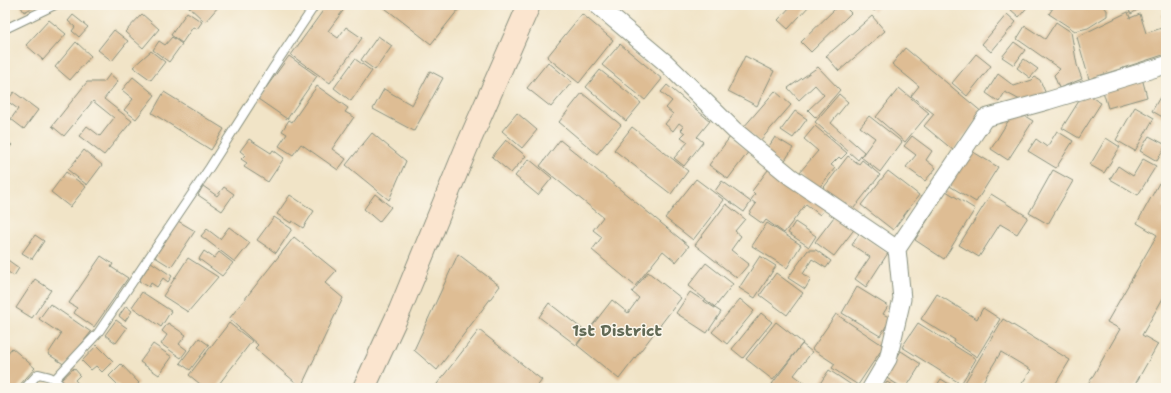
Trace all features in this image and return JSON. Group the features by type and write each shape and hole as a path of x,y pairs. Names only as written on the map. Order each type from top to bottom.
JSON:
{"main road":[{"path":"364,388 400,310 466,149 529,5"}],"street":[{"path":"597,5 666,64 734,130 791,177 897,249"},
{"path":"871,388 888,359 902,299 897,249 985,118 1166,65"}],"lane":[{"path":"5,29 55,5"},
{"path":"56,379 98,333 210,167 315,5"},
{"path":"24,388 38,374 50,376 56,379 63,388"}],"building":[{"path":"20,5 38,5 24,12"},
{"path":"127,5 136,5 130,9"},
{"path":"187,5 218,5 219,6 205,22"},
{"path":"327,5 340,5 345,8 328,31 338,38 346,27 362,38 330,83 291,55"},
{"path":"381,5 462,5 431,44"},
{"path":"792,5 810,5 788,29 778,20"},
{"path":"839,5 843,5 851,13 811,52 801,42"},
{"path":"869,5 882,5 874,11"},
{"path":"1013,5 1029,5 1019,17 1010,9"},
{"path":"1044,5 1053,5 1051,9"},
{"path":"1055,5 1064,5 1068,8 1069,5 1101,5 1107,10 1107,16 1088,28 1075,31 1049,14"},
{"path":"1126,5 1145,5 1131,14"},
{"path":"187,12 202,22 197,29 193,27 182,43 171,35"},
{"path":"1128,12 1130,18 1140,14 1146,33 1165,27 1161,15 1166,13 1166,54 1089,79 1077,37"},
{"path":"142,14 159,29 143,48 125,32"},
{"path":"582,14 613,40 579,83 547,57"},
{"path":"1007,14 1016,22 991,52 982,44"},
{"path":"73,15 88,27 79,37 72,31 75,27 68,21"},
{"path":"872,16 885,31 839,71 826,56"},
{"path":"49,20 66,34 43,60 26,45"},
{"path":"1056,22 1071,32 1077,65 1082,79 1059,88 1054,75 1060,69 1017,39 1025,26 1045,39"},
{"path":"114,30 128,41 112,61 98,50"},
{"path":"378,36 392,46 375,70 361,60"},
{"path":"172,37 182,44 169,62 153,50 159,41 165,45"},
{"path":"76,42 91,56 70,80 55,67"},
{"path":"1014,42 1025,50 1014,65 1002,57"},
{"path":"620,44 662,79 645,100 602,65"},
{"path":"905,48 983,113 953,150 924,126 934,114 911,96 919,86 892,64"},
{"path":"151,51 165,62 151,80 133,67"},
{"path":"976,54 991,66 967,96 952,83"},
{"path":"289,56 317,76 287,119 258,99"},
{"path":"745,56 774,71 757,106 728,91"},
{"path":"355,59 372,71 351,101 334,88"},
{"path":"1024,59 1038,69 1030,78 1017,68"},
{"path":"548,62 572,82 551,107 527,88"},
{"path":"818,67 840,90 816,118 808,110 824,95 815,85 799,100 788,88"},
{"path":"600,70 641,103 626,121 586,87"},
{"path":"430,71 443,78 414,131 373,109 384,89 412,105"},
{"path":"110,74 118,81 104,99 132,121 104,155 79,136 87,126 100,136 114,118 93,101 64,136 52,126 87,82 104,82"},
{"path":"998,74 1014,86 1032,80 1035,77 1040,80 1046,94 1020,100 1005,92 999,102 986,93"},
{"path":"133,77 155,95 136,119 124,110 133,99 122,90"},
{"path":"1142,78 1147,97 1108,108 1102,88"},
{"path":"667,85 710,121 697,137 703,142 684,166 674,158 688,142 681,137 685,133 681,130 684,127 679,123 673,131 665,124 673,114 666,108 672,101 661,92"},
{"path":"317,86 348,108 345,112 354,117 332,149 346,159 338,170 301,144 293,155 279,146 287,134 282,131 289,120 292,122"},
{"path":"899,88 929,113 905,142 876,117"},
{"path":"775,91 791,105 759,142 743,128"},
{"path":"14,92 38,110 24,129 11,119 18,109 7,101"},
{"path":"164,92 224,129 211,150 152,113"},
{"path":"582,93 621,125 597,154 559,122"},
{"path":"1084,93 1101,103 1079,138 1062,128"},
{"path":"839,94 848,102 831,123 864,152 858,160 815,122"},
{"path":"1160,97 1166,101 1166,119 1152,111"},
{"path":"1135,107 1154,118 1135,151 1116,140"},
{"path":"1015,110 1033,121 1008,160 991,149"},
{"path":"795,111 807,119 793,138 781,130"},
{"path":"517,113 537,130 522,148 502,131"},
{"path":"869,116 902,142 880,172 861,157 875,138 860,127"},
{"path":"815,126 847,153 841,159 839,157 831,165 835,168 818,189 799,173 818,151 804,139"},
{"path":"632,127 688,171 671,194 614,150"},
{"path":"1057,131 1073,141 1056,168 1028,151 1036,139 1047,147"},
{"path":"372,133 406,161 389,200 346,165"},
{"path":"912,136 932,151 926,160 936,168 925,181 906,167 916,155 904,146"},
{"path":"1149,136 1166,145 1157,161 1140,151"},
{"path":"730,137 749,151 728,179 709,165"},
{"path":"775,137 793,148 782,165 764,154"},
{"path":"1106,138 1120,147 1104,173 1090,165"},
{"path":"5,139 12,145 5,152"},
{"path":"249,139 271,153 273,150 284,158 268,182 244,167 247,163 241,159 245,155 240,151"},
{"path":"506,140 526,156 511,173 492,157"},
{"path":"560,140 689,246 676,262 663,251 635,286 592,250 602,237 593,230 603,217 540,166"},
{"path":"84,150 102,165 87,185 68,170"},
{"path":"970,150 998,167 976,202 948,185"},
{"path":"848,156 859,164 862,160 880,175 850,213 821,191"},
{"path":"529,159 552,178 538,195 515,176"},
{"path":"1143,159 1156,166 1138,195 1110,179 1118,166 1133,176"},
{"path":"771,166 826,207 820,215 806,204 784,233 766,220 763,224 749,214 756,204 751,200 755,194 752,191"},
{"path":"1053,170 1073,181 1048,224 1029,213"},
{"path":"888,171 919,195 893,230 861,205"},
{"path":"66,172 86,187 70,207 51,192"},
{"path":"696,179 724,200 693,240 665,218"},
{"path":"722,181 751,202 744,212 715,191"},
{"path":"1159,183 1166,187 1166,201 1163,207 1166,209 1166,293 1142,335 1158,344 1133,388 1086,388 1120,329 1107,322 1157,235 1137,223"},
{"path":"203,186 217,196 224,187 234,194 222,211 198,195"},
{"path":"946,191 975,209 944,259 915,240"},
{"path":"375,194 391,207 379,222 364,209"},
{"path":"991,194 1028,217 1017,234 1000,224 979,257 959,245"},
{"path":"290,195 314,211 303,228 292,221 291,223 277,214"},
{"path":"726,204 745,219 735,231 741,236 731,250 749,264 737,278 695,245"},
{"path":"837,213 856,227 834,256 815,242"},
{"path":"274,217 292,229 276,253 257,240"},
{"path":"178,221 195,231 171,267 155,257"},
{"path":"795,222 816,236 809,247 788,233"},
{"path":"767,223 801,245 787,268 752,246"},
{"path":"229,227 250,243 235,262 201,236 207,229 220,239"},
{"path":"859,234 888,253 866,287 855,279 870,257 852,245"},
{"path":"35,235 44,241 32,259 22,253"},
{"path":"294,237 336,271 325,283 343,298 301,387 255,348 258,345 229,319"},
{"path":"808,250 816,250 831,261 826,268 812,259 803,274 811,279 805,289 788,278"},
{"path":"204,251 214,258 219,252 233,263 222,276 199,259"},
{"path":"458,254 500,286 437,370 414,350"},
{"path":"101,256 113,264 111,267 128,278 94,327 74,313 77,308 69,303"},
{"path":"760,256 776,266 755,298 739,288"},
{"path":"5,258 19,268 14,276 5,270"},
{"path":"188,258 218,277 188,312 163,296"},
{"path":"151,262 172,276 168,282 163,278 157,287 151,283 149,287 139,281"},
{"path":"706,263 733,284 715,307 688,286"},
{"path":"648,272 681,298 619,379 577,345 612,300 628,313 639,298 632,292"},
{"path":"776,273 803,293 787,315 760,295"},
{"path":"35,279 51,290 32,318 16,308"},
{"path":"857,287 888,306 883,314 891,318 880,336 842,313"},
{"path":"142,292 171,311 161,327 132,307"},
{"path":"690,292 721,312 707,333 676,313"},
{"path":"937,294 977,319 983,308 1000,319 977,357 954,342 955,340 921,319"},
{"path":"740,299 754,311 727,344 712,332"},
{"path":"549,303 586,332 576,345 539,317"},
{"path":"50,304 91,332 65,365 48,354 61,334 39,319"},
{"path":"126,306 132,311 125,321 119,316"},
{"path":"761,313 772,322 743,358 732,349"},
{"path":"836,314 884,346 858,385 832,368 835,364 812,349"},
{"path":"1003,319 1070,360 1053,388 1019,388 1031,370 1001,352 979,388 970,388 964,384"},
{"path":"116,320 127,328 116,343 105,335"},
{"path":"776,322 803,343 773,380 746,359"},
{"path":"168,323 186,335 179,344 187,350 181,358 161,344 167,335 162,331"},
{"path":"229,323 252,341 216,388 205,388 189,375"},
{"path":"918,323 976,359 961,384 902,347"},
{"path":"479,330 542,380 536,388 434,388"},
{"path":"199,338 209,345 190,370 180,363"},
{"path":"153,344 172,357 159,375 140,362"},
{"path":"802,344 812,352 794,375 811,388 777,388 772,384"},
{"path":"97,345 113,361 102,372 96,366 91,370 82,361"},
{"path":"12,348 35,368 17,388 5,388 5,356"},
{"path":"901,351 921,364 906,388 903,388 885,377"},
{"path":"121,364 139,383 134,388 121,388 109,376"},
{"path":"74,368 80,375 75,380 82,388 67,388 61,380"},
{"path":"829,370 856,388 817,388"},
{"path":"941,379 954,387 935,388"},
{"path":"887,382 897,388 883,388"}],"district":[{"name":"1st District","path":"617,330"}]}
